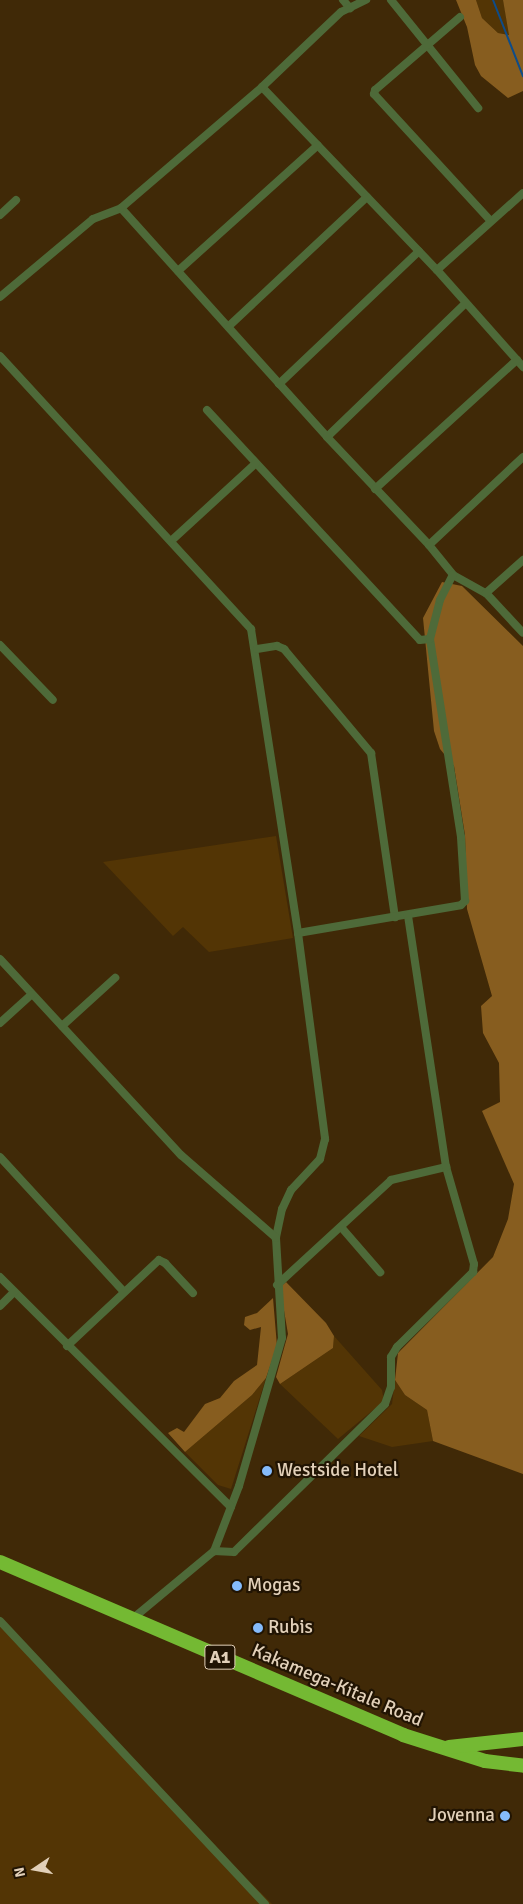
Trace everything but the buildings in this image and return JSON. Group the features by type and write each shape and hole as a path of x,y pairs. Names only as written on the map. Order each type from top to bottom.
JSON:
{"highway":[{"name":"Kakamega-Kitale Road","path":"0,1562 354,1716 441,1748 485,1761 523,1766"},
{"name":"Kakamega-Kitale Road","path":"441,1748 523,1738"}],"street":[{"path":"343,0 350,8"},
{"path":"0,297 93,219 121,208 262,87 340,12 366,0"},
{"path":"391,0 478,108"},
{"path":"460,17 375,90 374,94 490,220"},
{"path":"262,87 438,270 523,367"},
{"path":"178,271 318,145"},
{"path":"438,270 490,220 523,194"},
{"path":"230,326 367,197"},
{"path":"0,215 16,200"},
{"path":"121,208 230,326 278,384 429,545 453,575 486,593 523,633"},
{"path":"278,384 419,251"},
{"path":"327,437 466,303"},
{"path":"0,356 249,624 257,649 298,933 325,1149 286,1199 276,1238 277,1285 282,1328 281,1346 231,1507 214,1552 132,1619"},
{"path":"375,488 517,360"},
{"path":"207,410 420,640 430,639"},
{"path":"429,545 523,457"},
{"path":"171,540 256,463"},
{"path":"486,593 523,560"},
{"path":"298,933 461,905 465,901 462,837 430,639 440,600 453,575"},
{"path":"0,645 53,700"},
{"path":"257,649 277,646 284,649 371,752 395,916"},
{"path":"214,1552 234,1552 385,1404 392,1388 391,1358 397,1347 474,1272 474,1264 446,1167 408,915"},
{"path":"0,960 181,1155 276,1238"},
{"path":"62,1026 115,978"},
{"path":"0,1023 32,994"},
{"path":"0,1157 124,1292"},
{"path":"277,1285 395,1177 446,1167"},
{"path":"341,1227 380,1272"},
{"path":"67,1346 159,1260 165,1263 193,1293"},
{"path":"0,1277 67,1346 231,1507"},
{"path":"0,1306 14,1292"},
{"path":"0,1621 265,1904"}],"shaded area":[{"path":"456,0 476,0 482,18 498,33 509,35 503,0 523,0 523,91 508,98 481,76 475,65 467,27"},
{"path":"476,0 503,0 510,35 498,33 482,18"},
{"path":"442,582 462,586 523,646 523,1474 433,1441 427,1410 405,1395 395,1380 398,1353 493,1257 508,1219 514,1184 482,1111 500,1102 499,1063 483,1033 481,1006 492,996 467,909 465,835 454,766 440,749 434,731 423,618"},
{"path":"276,836 293,938 209,952 183,927 173,936 103,862"},
{"path":"286,1282 326,1323 334,1336 333,1348 280,1384 276,1377 288,1334 280,1287"},
{"path":"273,1298 277,1346 266,1378 252,1395 185,1452 168,1433 177,1428 184,1432 205,1404 220,1398 234,1381 257,1365 261,1327 250,1330 244,1325 245,1317 257,1313"},
{"path":"334,1336 382,1390 384,1401 338,1439 280,1384 333,1348"},
{"path":"266,1378 231,1489 218,1485 185,1452 252,1395"},
{"path":"395,1380 405,1395 427,1410 433,1441 392,1447 359,1436 392,1404"},
{"path":"0,1619 196,1828 272,1904 0,1904"}],"waterway":[{"path":"493,0 523,76"}],"place":[{"name":"Westside Hotel","path":"267,1471"},
{"name":"Mogas","path":"237,1586"},
{"name":"Rubis","path":"258,1628"},
{"name":"Jovenna","path":"505,1816"}]}
